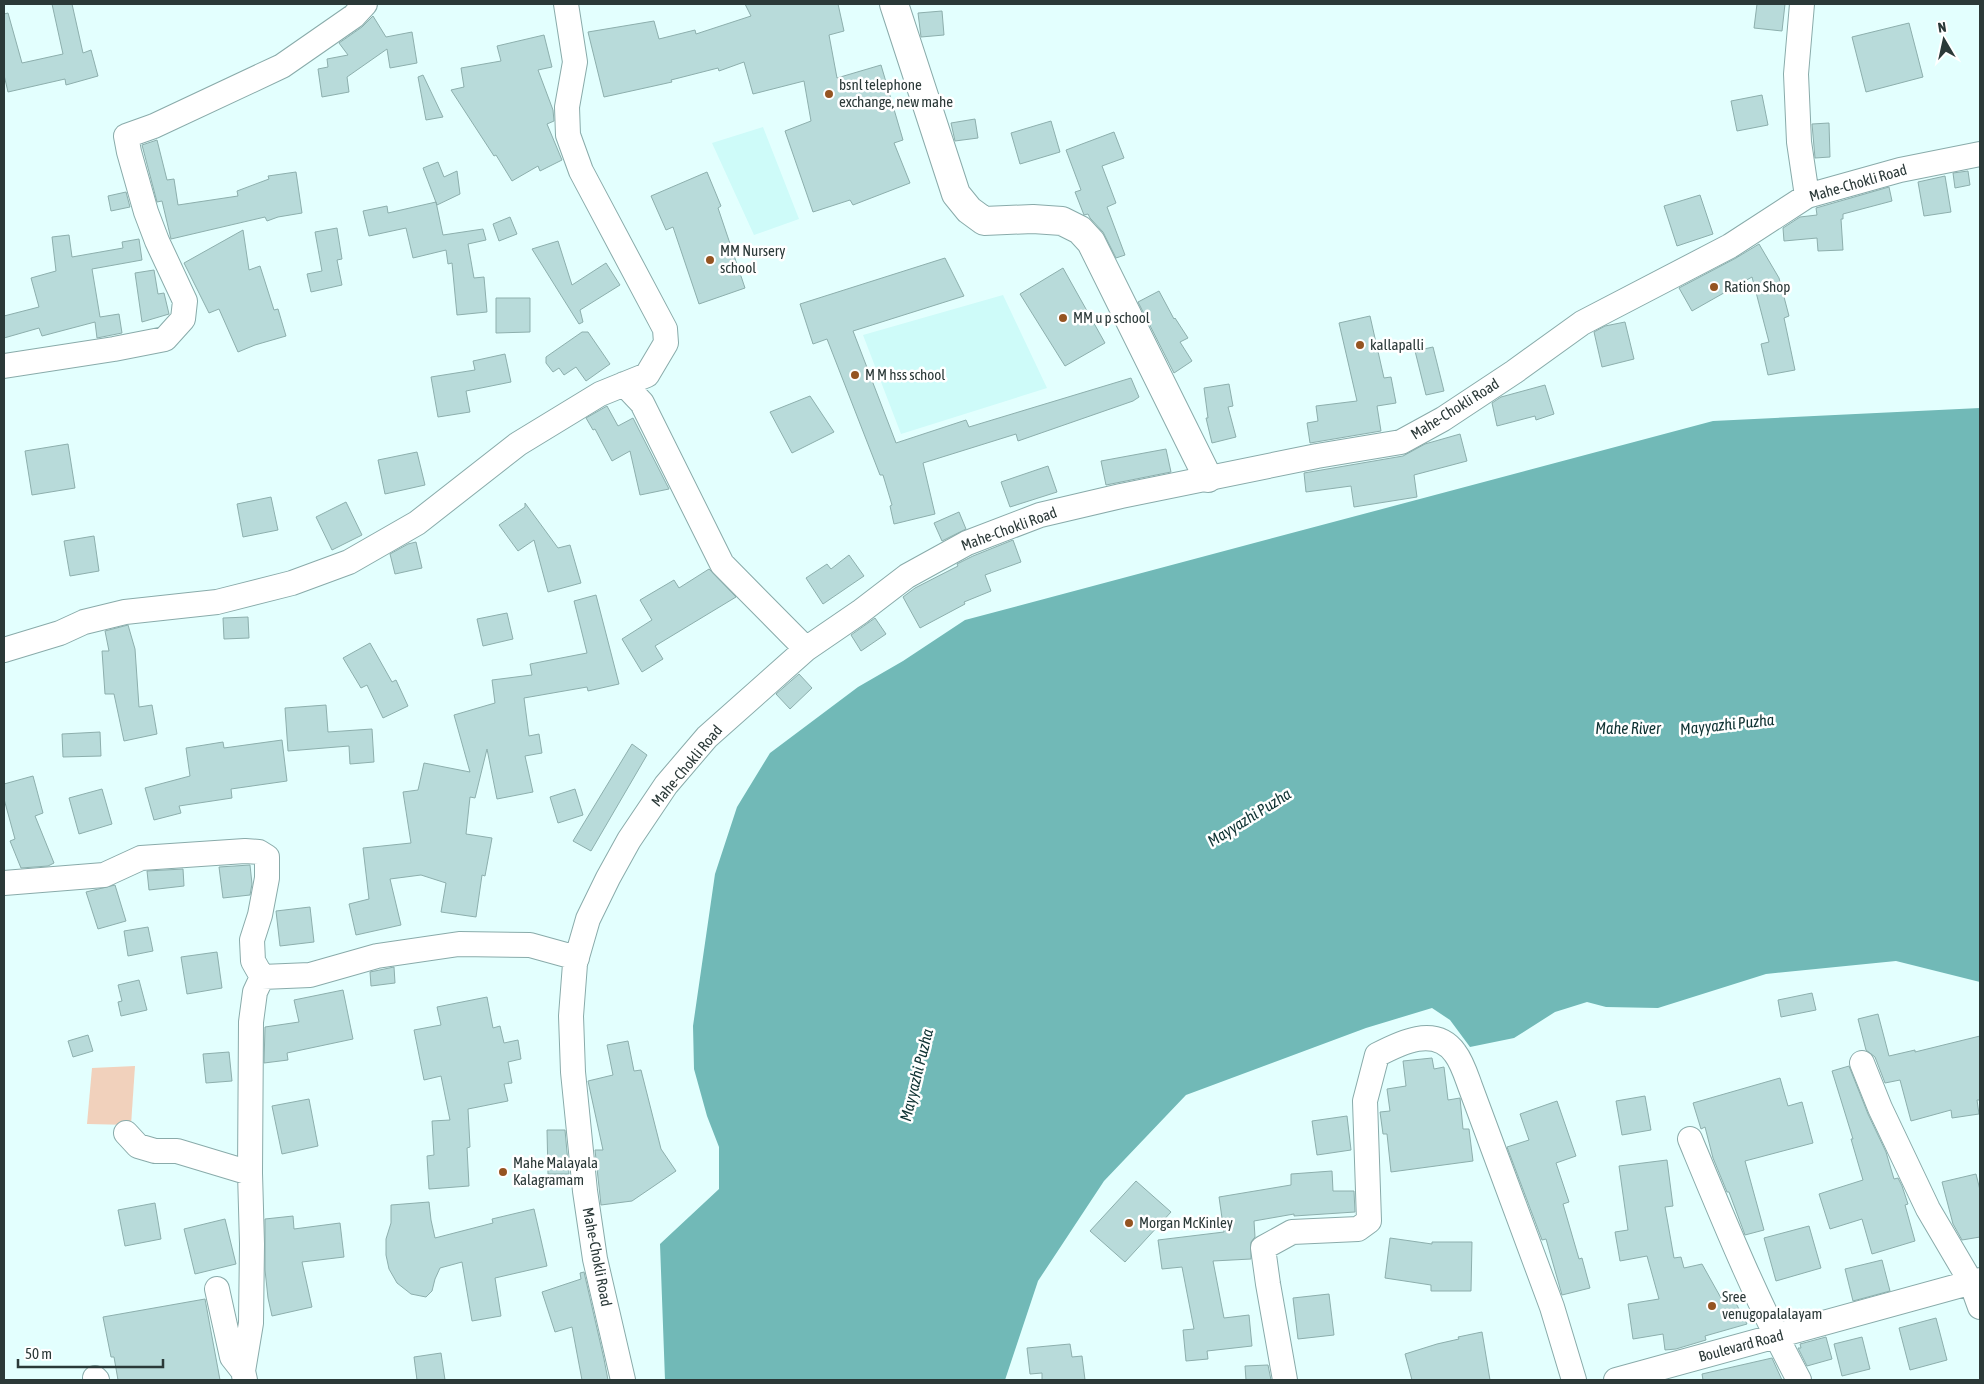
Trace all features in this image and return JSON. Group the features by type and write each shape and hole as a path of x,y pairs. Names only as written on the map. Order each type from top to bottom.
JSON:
{"main road":[{"path":"894,4 956,194 969,210 984,221 1033,219 1062,221 1080,230 1091,242 1208,478"}],"street":[{"path":"4,366 165,339 177,327 183,319 184,301 146,212 126,136 154,126 282,66 354,16 365,4"},
{"path":"4,650 60,633 84,622 125,612 217,602 292,583 349,562 417,523 518,444 600,394 647,375 666,343 665,329 581,170 568,135 567,107 575,62 566,4"},
{"path":"1802,4 1796,74 1799,142 1807,196"},
{"name":"Mahe-Chokli Road","path":"623,1380 595,1259 585,1192 573,1072 571,1016 577,958 588,919 608,878 630,840 666,785 707,737 806,649 860,612 907,576 967,543 1040,515 1208,478 1317,456 1401,442 1443,419 1514,372 1582,323 1730,246 1807,196 1900,170 1980,154"},
{"path":"624,384 642,403 722,564 806,649"},
{"path":"4,883 104,875 141,858 245,851 259,852 267,857 267,878 260,915 252,940 253,961 262,977"},
{"path":"262,977 310,975 376,956 459,944 530,945 577,958"},
{"path":"244,1376 251,1323 252,1244 250,1172 252,1022 255,992 262,977"},
{"path":"1285,1380 1268,1284 1264,1248 1292,1232 1358,1229 1369,1221 1365,1101 1377,1055 1403,1042 1429,1037 1446,1043 1456,1053 1470,1086 1552,1307 1574,1380"},
{"path":"1862,1063 1880,1108 1928,1209 1976,1281 1980,1307"},
{"path":"126,1133 138,1146 155,1151 185,1153 250,1172"},
{"path":"1690,1139 1734,1245 1776,1337 1799,1380"},
{"name":"Boulevard Road","path":"1616,1380 1976,1281"},
{"path":"217,1289 232,1357 244,1376"}],"shaded area":[{"path":"763,127 799,219 754,235 712,143"},
{"path":"1003,295 1047,388 901,434 863,335"},
{"path":"135,1066 131,1125 87,1124 92,1068"}],"water":[{"name":"Mahe River","path":"1980,408 1980,982 1896,961 1766,974 1658,1008 1606,1007 1587,1002 1555,1012 1514,1038 1470,1047 1450,1020 1432,1008 1366,1028 1186,1095 1104,1181 1038,1281 1005,1380 665,1380 660,1244 719,1189 719,1147 707,1116 694,1069 693,1026 715,874 737,807 770,753 858,687 903,661 965,620 1713,421"}],"building":[{"path":"52,4 72,4 83,53 91,50 98,76 66,85 65,79 8,92 4,75 4,14 8,13 22,63 63,54"},
{"path":"745,4 838,4 844,31 829,35 837,78 881,65 903,140 894,143 910,183 853,205 850,200 813,212 785,131 811,121 804,81 753,94 744,62 719,71 718,68 671,80 672,82 604,97 588,32 654,21 659,39 695,30 696,34 751,16"},
{"path":"1757,4 1785,4 1782,31 1754,28"},
{"path":"942,11 944,35 921,37 918,13"},
{"path":"373,16 386,37 412,32 417,63 390,68 387,49 347,77 349,92 322,97 318,69 328,67 327,59 348,55 339,43 362,27"},
{"path":"1909,23 1923,77 1866,92 1852,37"},
{"path":"544,35 552,67 538,70 553,110 554,121 547,124 562,160 540,171 538,166 512,181 451,90 464,87 461,68 501,61 497,46"},
{"path":"423,75 443,117 426,120 418,77"},
{"path":"1762,95 1768,125 1737,131 1731,101"},
{"path":"975,119 978,138 955,141 951,123"},
{"path":"1051,121 1060,152 1020,164 1011,133"},
{"path":"1829,123 1830,157 1815,158 1812,124"},
{"path":"1114,132 1124,158 1102,166 1116,203 1107,207 1125,255 1116,258 1103,232 1088,214 1084,215 1075,192 1081,190 1066,150"},
{"path":"157,140 167,180 174,179 178,205 238,196 237,191 269,179 268,176 296,172 302,213 267,221 265,217 171,239 162,201 157,202 142,145"},
{"path":"438,162 444,177 457,171 460,194 437,205 423,168"},
{"path":"1968,171 1970,185 1955,188 1953,173"},
{"path":"707,172 721,206 718,208 745,288 699,304 673,227 666,230 651,196"},
{"path":"1945,176 1951,212 1924,216 1918,182"},
{"path":"1889,187 1892,201 1843,214 1843,219 1841,219 1843,250 1818,251 1817,238 1784,241 1783,228 1800,217 1817,215 1816,208"},
{"path":"126,192 130,207 111,211 108,196"},
{"path":"1700,195 1713,234 1677,246 1664,206"},
{"path":"436,202 443,235 483,229 486,240 468,244 474,278 484,277 487,312 457,315 452,263 448,264 446,250 413,258 406,228 369,236 363,211 387,206 388,213"},
{"path":"510,217 517,234 499,241 493,224"},
{"path":"337,228 342,259 337,260 342,285 311,292 307,274 322,271 315,232"},
{"path":"243,230 249,270 260,266 274,310 278,309 286,336 238,352 219,309 209,313 184,263"},
{"path":"69,235 72,257 123,248 122,242 139,239 142,260 92,269 100,317 119,314 122,333 97,338 95,322 42,336 39,328 4,338 4,316 39,307 31,278 56,271 52,237"},
{"path":"558,241 572,285 606,263 620,285 580,310 583,322 579,324 532,249"},
{"path":"1759,244 1779,278 1789,316 1784,318 1795,370 1768,375 1761,344 1769,342 1752,277 1692,311 1679,288"},
{"path":"945,258 964,296 853,331 896,443 966,420 969,427 1131,378 1139,397 1133,401 1018,441 1016,434 923,463 935,514 894,524 890,506 892,505 883,475 880,475 827,339 813,344 800,304"},
{"name":"MM u p school","path":"1063,268 1105,343 1065,366 1020,294"},
{"path":"154,270 158,294 164,293 169,314 142,322 135,273"},
{"path":"1159,291 1174,319 1188,338 1180,342 1192,361 1174,373 1138,302"},
{"path":"496,298 530,298 530,332 496,333"},
{"path":"1370,316 1384,378 1391,377 1396,403 1377,406 1381,431 1310,443 1307,423 1318,421 1316,406 1357,401 1339,323"},
{"path":"1625,322 1634,359 1602,367 1594,332 1605,326"},
{"path":"582,332 588,332 610,364 586,381 576,367 564,375 559,368 553,372 546,363 546,357"},
{"path":"1433,347 1444,391 1426,395 1415,351"},
{"path":"505,354 511,382 466,391 470,412 438,417 431,377 475,370 473,361"},
{"path":"1229,384 1233,406 1228,407 1236,437 1212,443 1206,418 1208,418 1204,388"},
{"path":"1545,385 1554,414 1536,420 1535,416 1497,426 1492,403 1501,397"},
{"path":"810,396 834,432 792,453 770,412"},
{"path":"607,406 618,426 633,418 669,489 640,495 630,451 612,461 595,429 593,430 586,418"},
{"path":"1460,434 1467,461 1414,475 1417,497 1354,507 1351,486 1306,492 1304,473 1403,456 1425,444"},
{"path":"68,444 75,488 32,495 25,451"},
{"path":"1166,449 1171,472 1106,485 1101,461"},
{"path":"417,452 425,485 385,494 378,460"},
{"path":"1048,466 1057,492 1010,507 1001,482"},
{"path":"271,497 278,530 243,537 237,504"},
{"path":"346,502 362,535 332,550 316,517"},
{"path":"525,503 558,548 570,545 581,583 548,592 534,540 518,551 499,525 525,507"},
{"path":"959,512 966,529 942,541 934,523"},
{"path":"94,536 99,571 70,576 64,541"},
{"path":"1013,540 1021,562 985,575 991,591 964,602 965,604 920,628 903,597 915,588 958,566 957,564"},
{"path":"416,542 422,568 395,574 390,554 408,544"},
{"path":"849,555 864,576 823,604 806,578 827,564 831,569"},
{"path":"709,569 736,597 655,646 663,659 642,672 622,639 652,620 640,600 674,580 679,588"},
{"path":"596,595 619,684 588,691 587,687 524,698 529,736 539,734 542,753 525,756 533,792 497,799 487,749 475,798 470,797 466,834 492,838 485,876 482,875 476,917 441,912 446,883 421,875 390,879 401,925 356,935 349,904 369,899 363,848 411,843 403,792 418,790 424,763 470,772 454,715 495,703 492,680 532,675 530,664 587,653 574,601"},
{"path":"507,613 513,639 483,646 477,619"},
{"path":"248,617 249,638 224,639 223,618"},
{"path":"875,618 886,634 861,651 851,635"},
{"path":"128,625 135,649 139,707 152,705 157,734 124,741 114,694 105,694 102,651 109,651 105,631"},
{"path":"370,643 392,682 396,680 408,706 383,718 367,685 361,688 343,658"},
{"path":"799,674 812,688 790,709 776,694"},
{"path":"326,705 328,732 372,729 374,762 350,764 349,746 288,751 285,708"},
{"path":"100,732 101,756 63,757 62,734"},
{"path":"282,740 287,781 231,789 232,798 179,806 181,813 154,820 145,788 190,776 186,748 223,742 224,748"},
{"path":"632,744 647,755 591,851 573,841"},
{"path":"33,776 43,813 35,816 54,863 48,866 21,868 10,841 15,839 4,799 4,784"},
{"path":"102,789 112,824 79,834 69,798"},
{"path":"575,789 583,815 558,823 550,797"},
{"path":"250,865 252,884 250,895 223,898 219,867"},
{"path":"183,869 184,886 149,890 147,871"},
{"path":"115,885 126,921 98,929 86,892"},
{"path":"310,907 314,942 280,946 276,911"},
{"path":"148,927 153,951 128,956 124,931"},
{"path":"217,952 222,988 187,994 181,957"},
{"path":"394,967 395,983 371,986 370,972"},
{"path":"139,980 147,1010 121,1016 118,1002 122,1001 118,985"},
{"path":"343,990 353,1039 287,1053 288,1060 264,1063 265,1027 299,1022 294,1000"},
{"path":"1812,993 1816,1010 1781,1017 1778,1000"},
{"path":"487,997 493,1028 500,1026 504,1043 518,1040 521,1059 508,1062 512,1083 504,1084 508,1101 468,1109 470,1147 467,1148 469,1186 429,1189 427,1156 434,1155 432,1121 450,1120 441,1076 424,1080 414,1030 441,1025 437,1007"},
{"path":"1878,1014 1889,1056 1915,1050 1915,1052 1980,1036 1980,1100 1977,1100 1979,1114 1952,1118 1951,1110 1911,1121 1900,1080 1885,1083 1875,1057 1866,1050 1858,1019"},
{"path":"88,1035 93,1051 73,1057 68,1041"},
{"path":"628,1041 634,1071 641,1070 661,1149 676,1171 632,1201 601,1205 595,1150 603,1150 588,1081 613,1075 607,1045"},
{"path":"229,1052 232,1081 206,1083 203,1054"},
{"path":"1432,1058 1434,1069 1444,1067 1448,1100 1460,1098 1463,1129 1469,1129 1473,1161 1391,1172 1387,1134 1383,1134 1380,1112 1390,1111 1387,1089 1406,1086 1403,1061"},
{"path":"1849,1066 1868,1114 1886,1152 1894,1179 1898,1178 1902,1186 1908,1204 1905,1205 1915,1241 1872,1254 1862,1219 1830,1229 1819,1194 1863,1180 1851,1139 1853,1139 1832,1071"},
{"path":"1780,1078 1788,1106 1802,1102 1813,1143 1745,1161 1764,1230 1745,1235 1729,1192 1727,1192 1713,1158 1705,1127 1701,1129 1693,1103"},
{"path":"1645,1096 1651,1130 1622,1135 1616,1101"},
{"path":"309,1099 318,1146 282,1154 272,1106"},
{"path":"1557,1101 1576,1156 1556,1163 1569,1202 1563,1204 1579,1259 1582,1258 1590,1288 1562,1295 1546,1239 1542,1240 1507,1147 1529,1140 1520,1114"},
{"path":"1347,1116 1351,1150 1317,1155 1312,1121"},
{"path":"547,1130 565,1130 569,1174 548,1174"},
{"path":"1667,1160 1673,1206 1665,1207 1674,1258 1681,1257 1684,1268 1702,1264 1721,1298 1731,1294 1747,1324 1705,1336 1706,1340 1676,1349 1665,1350 1663,1334 1633,1339 1628,1304 1659,1299 1647,1256 1620,1261 1615,1232 1628,1230 1619,1166"},
{"path":"1332,1171 1333,1191 1354,1191 1355,1212 1294,1216 1294,1214 1254,1221 1255,1237 1251,1242 1251,1259 1213,1261 1224,1318 1249,1315 1252,1346 1207,1351 1208,1359 1186,1361 1183,1330 1194,1329 1182,1267 1162,1269 1158,1240 1224,1232 1219,1197 1291,1185 1291,1174"},
{"path":"1976,1174 1980,1190 1980,1237 1962,1240 1953,1224 1942,1182"},
{"path":"1136,1181 1171,1212 1125,1262 1090,1231"},
{"path":"429,1202 435,1238 493,1223 492,1219 534,1209 547,1266 495,1278 501,1316 472,1321 462,1262 440,1268 432,1291 426,1297 411,1294 397,1283 389,1269 386,1255 386,1239 391,1223 391,1205"},
{"path":"155,1203 161,1239 125,1246 118,1210"},
{"path":"293,1216 294,1229 340,1223 344,1257 302,1262 312,1307 272,1316 265,1270 265,1219"},
{"path":"225,1219 236,1264 195,1274 184,1229"},
{"path":"1809,1226 1821,1268 1776,1281 1764,1238"},
{"path":"1390,1238 1432,1244 1432,1242 1472,1242 1471,1291 1431,1291 1431,1285 1385,1278"},
{"path":"1882,1260 1890,1291 1853,1301 1845,1269"},
{"path":"584,1272 608,1380 582,1380 572,1327 555,1332 542,1292 581,1279 580,1273"},
{"path":"1329,1294 1334,1335 1298,1339 1293,1298"},
{"path":"205,1299 220,1380 118,1380 103,1317"},
{"path":"1936,1318 1947,1360 1910,1370 1899,1328"},
{"path":"1482,1332 1490,1380 1412,1380 1405,1354 1459,1339 1458,1337"},
{"path":"1826,1337 1832,1359 1807,1366 1798,1348 1801,1348 1800,1344"},
{"path":"1862,1337 1870,1369 1842,1376 1834,1344"},
{"path":"1070,1344 1072,1357 1082,1356 1085,1380 1042,1380 1042,1373 1030,1374 1027,1348"},
{"path":"441,1353 445,1380 417,1380 414,1357"},
{"path":"1772,1358 1782,1380 1703,1380 1702,1374"},
{"path":"1268,1365 1271,1380 1246,1380 1245,1366"}],"place":[{"name":"bsnl telephone exchange, new mahe","path":"829,94"},
{"name":"MM Nursery school","path":"710,260"},
{"name":"Ration Shop","path":"1714,287"},
{"name":"MM u p school","path":"1063,318"},
{"name":"kallapalli","path":"1360,345"},
{"name":"M M hss school","path":"855,375"},
{"name":"Mahe Malayala Kalagramam","path":"503,1172"},
{"name":"Morgan McKinley","path":"1129,1223"},
{"name":"Sree venugopalalayam","path":"1712,1306"}],"water label":[{"name":"Mayyazhi Puzha","path":"1727,724"},
{"name":"Mayyazhi Puzha","path":"1249,817"},
{"name":"Mayyazhi Puzha","path":"916,1075"}]}
